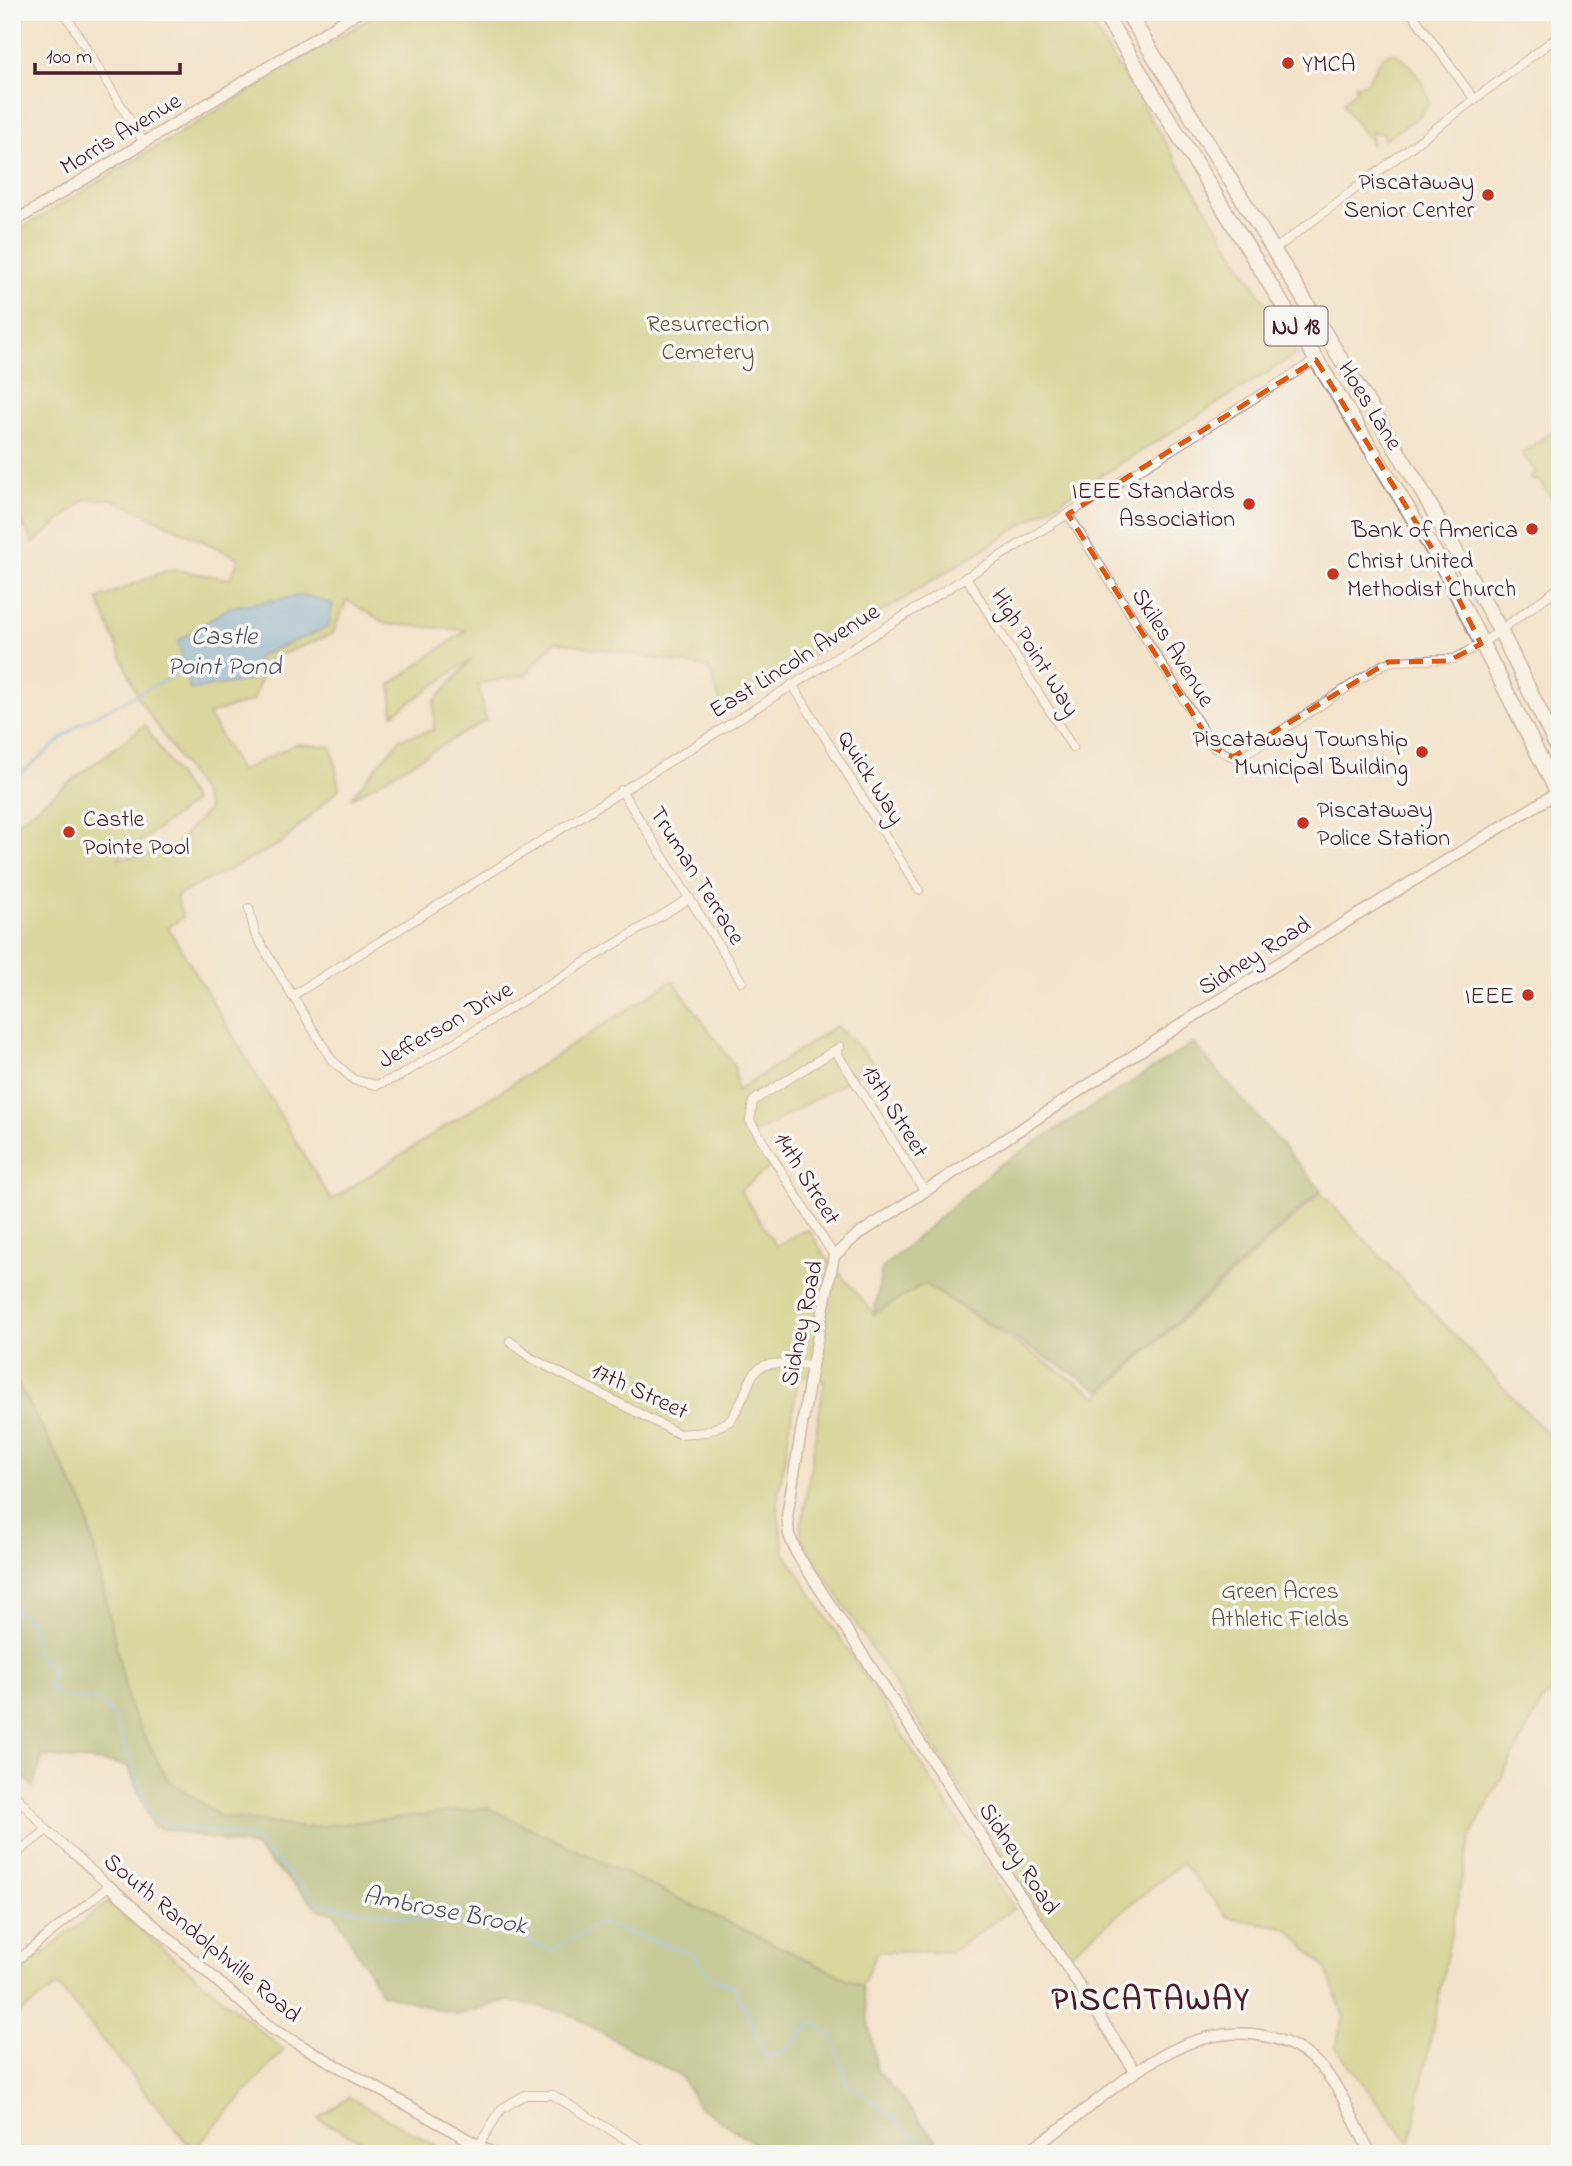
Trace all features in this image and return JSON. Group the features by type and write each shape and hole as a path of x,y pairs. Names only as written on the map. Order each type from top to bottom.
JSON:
{"highway":[{"name":"Hoes Lane","path":"1103,12 1434,552 1559,794"},
{"name":"Hoes Lane","path":"1127,12 1419,486 1500,630 1560,753"}],"street":[{"path":"64,12 144,143"},
{"name":"Morris Avenue","path":"12,223 358,12"},
{"path":"1411,12 1474,99"},
{"path":"1274,250 1560,35"},
{"name":"East Lincoln Avenue","path":"292,996 1316,360"},
{"name":"Skiles Avenue","path":"1068,514 1214,748 1233,757 1244,755 1388,662 1447,660 1481,644 1560,587"},
{"name":"High Point Way","path":"966,577 1073,748"},
{"name":"Quick Way","path":"792,684 919,890"},
{"name":"Truman Terrace","path":"621,790 742,982"},
{"name":"Sidney Road","path":"1135,2071 797,1554 789,1535 788,1516 812,1366 834,1256 856,1236 1222,998 1559,794"},
{"name":"Jefferson Drive","path":"249,908 255,934 340,1068 354,1080 377,1085 400,1076 690,898"},
{"name":"13th Street","path":"837,1049 925,1192"},
{"name":"14th Street","path":"834,1256 750,1121 753,1101 837,1049"},
{"name":"17th Street","path":"510,1340 531,1358 679,1434 706,1432 730,1421 748,1379 762,1366 784,1362 812,1366"},
{"name":"South Randolphville Road","path":"12,1791 47,1830 272,2029 494,2154"},
{"path":"12,1857 47,1830"},
{"path":"12,1964 109,1886"},
{"path":"1021,2154 1074,2120 1135,2071 1189,2043 1207,2038 1249,2034 1283,2041 1309,2056 1334,2082 1371,2154"},
{"path":"479,2145 501,2109 525,2095 553,2095 650,2154"}],"highlighted area":[{"path":"1316,360 1441,563 1481,644 1448,661 1388,662 1233,757 1214,748 1068,514"}],"green space":[{"path":"380,12 1084,12 1297,354 723,711 709,668 556,641 525,675 478,684 486,720 350,799 400,739 434,730 434,702 472,659 393,714 391,684 466,630 387,624 347,600 333,634 267,660 253,701 208,714 240,771 296,744 332,747 339,789 282,843 176,896 183,918 168,927 331,1200 673,980 734,1065 737,1091 836,1026 876,1064 751,1136 769,1168 740,1190 776,1246 801,1231 809,1230 825,1256 874,1314 924,1284 1098,1396 1321,1193 1560,1448 1560,1686 1544,1698 1470,1838 1410,2144 1335,2047 1344,2017 1326,1968 1287,1928 1228,1917 1182,1863 1067,1956 800,1536 824,1381 799,1374 777,1504 784,1551 1014,1908 951,1952 877,1952 862,1986 488,1808 304,1828 220,1816 167,1779 130,1709 85,1507 12,1373 12,826 145,725 194,802 117,859 168,852 208,810 202,793 139,699 98,599 170,569 230,579 239,558 113,499 85,500 34,543 12,506 12,234"},
{"path":"1396,54 1415,72 1425,88 1429,103 1420,116 1383,141 1384,133 1372,132 1373,143 1370,144 1370,137 1366,137 1345,108 1344,102 1356,89 1355,85 1366,83 1383,56"},
{"path":"1560,426 1560,510 1540,482 1529,479 1536,473 1522,453"},
{"path":"1193,1043 1321,1190 1101,1391 924,1284 874,1314 882,1268 995,1168"},
{"path":"12,1373 85,1507 130,1709 167,1779 220,1816 304,1828 488,1808 862,1986 877,2070 948,2154 771,2154 699,2107 681,2077 563,2011 507,2001 458,2015 381,1993 334,1912 320,1910 254,1847 153,1827 127,1765 43,1756 33,1787 12,1765"},
{"path":"107,1902 284,2050 193,2150 58,1986 12,2019 12,1979"},
{"path":"349,2097 451,2154 388,2154 318,2119"}],"water":[{"name":"Castle Point Pond","path":"305,595 333,604 328,627 259,656 251,680 190,690 178,641 230,607"}],"waterway":[{"name":"Ambrose Brook","path":"12,781 79,724 185,670"},
{"name":"Ambrose Brook","path":"12,1606 31,1623 36,1655 51,1667 50,1690 64,1698 93,1699 111,1711 152,1817 168,1826 254,1838 319,1904 514,1934 551,1951 599,1923 690,1953 713,1979 734,1986 767,2058 785,2051 814,2022 833,2038 846,2082 889,2114 932,2154"}],"place":[{"name":"YMCA","path":"1288,63"},
{"name":"Piscataway Senior Center","path":"1488,195"},
{"name":"IEEE Standards Association","path":"1249,504"},
{"name":"Bank of America","path":"1532,529"},
{"name":"Christ United Methodist Church","path":"1333,574"},
{"name":"Piscataway Township Municipal Building","path":"1422,752"},
{"name":"Piscataway Police Station","path":"1303,823"},
{"name":"Castle Pointe Pool","path":"69,832"},
{"name":"IEEE","path":"1528,995"}],"district":[{"name":"PISCATAWAY","path":"1151,1998"}],"park label":[{"name":"Resurrection Cemetery","path":"708,337"},
{"name":"Green Acres Athletic Fields","path":"1280,1604"}]}
